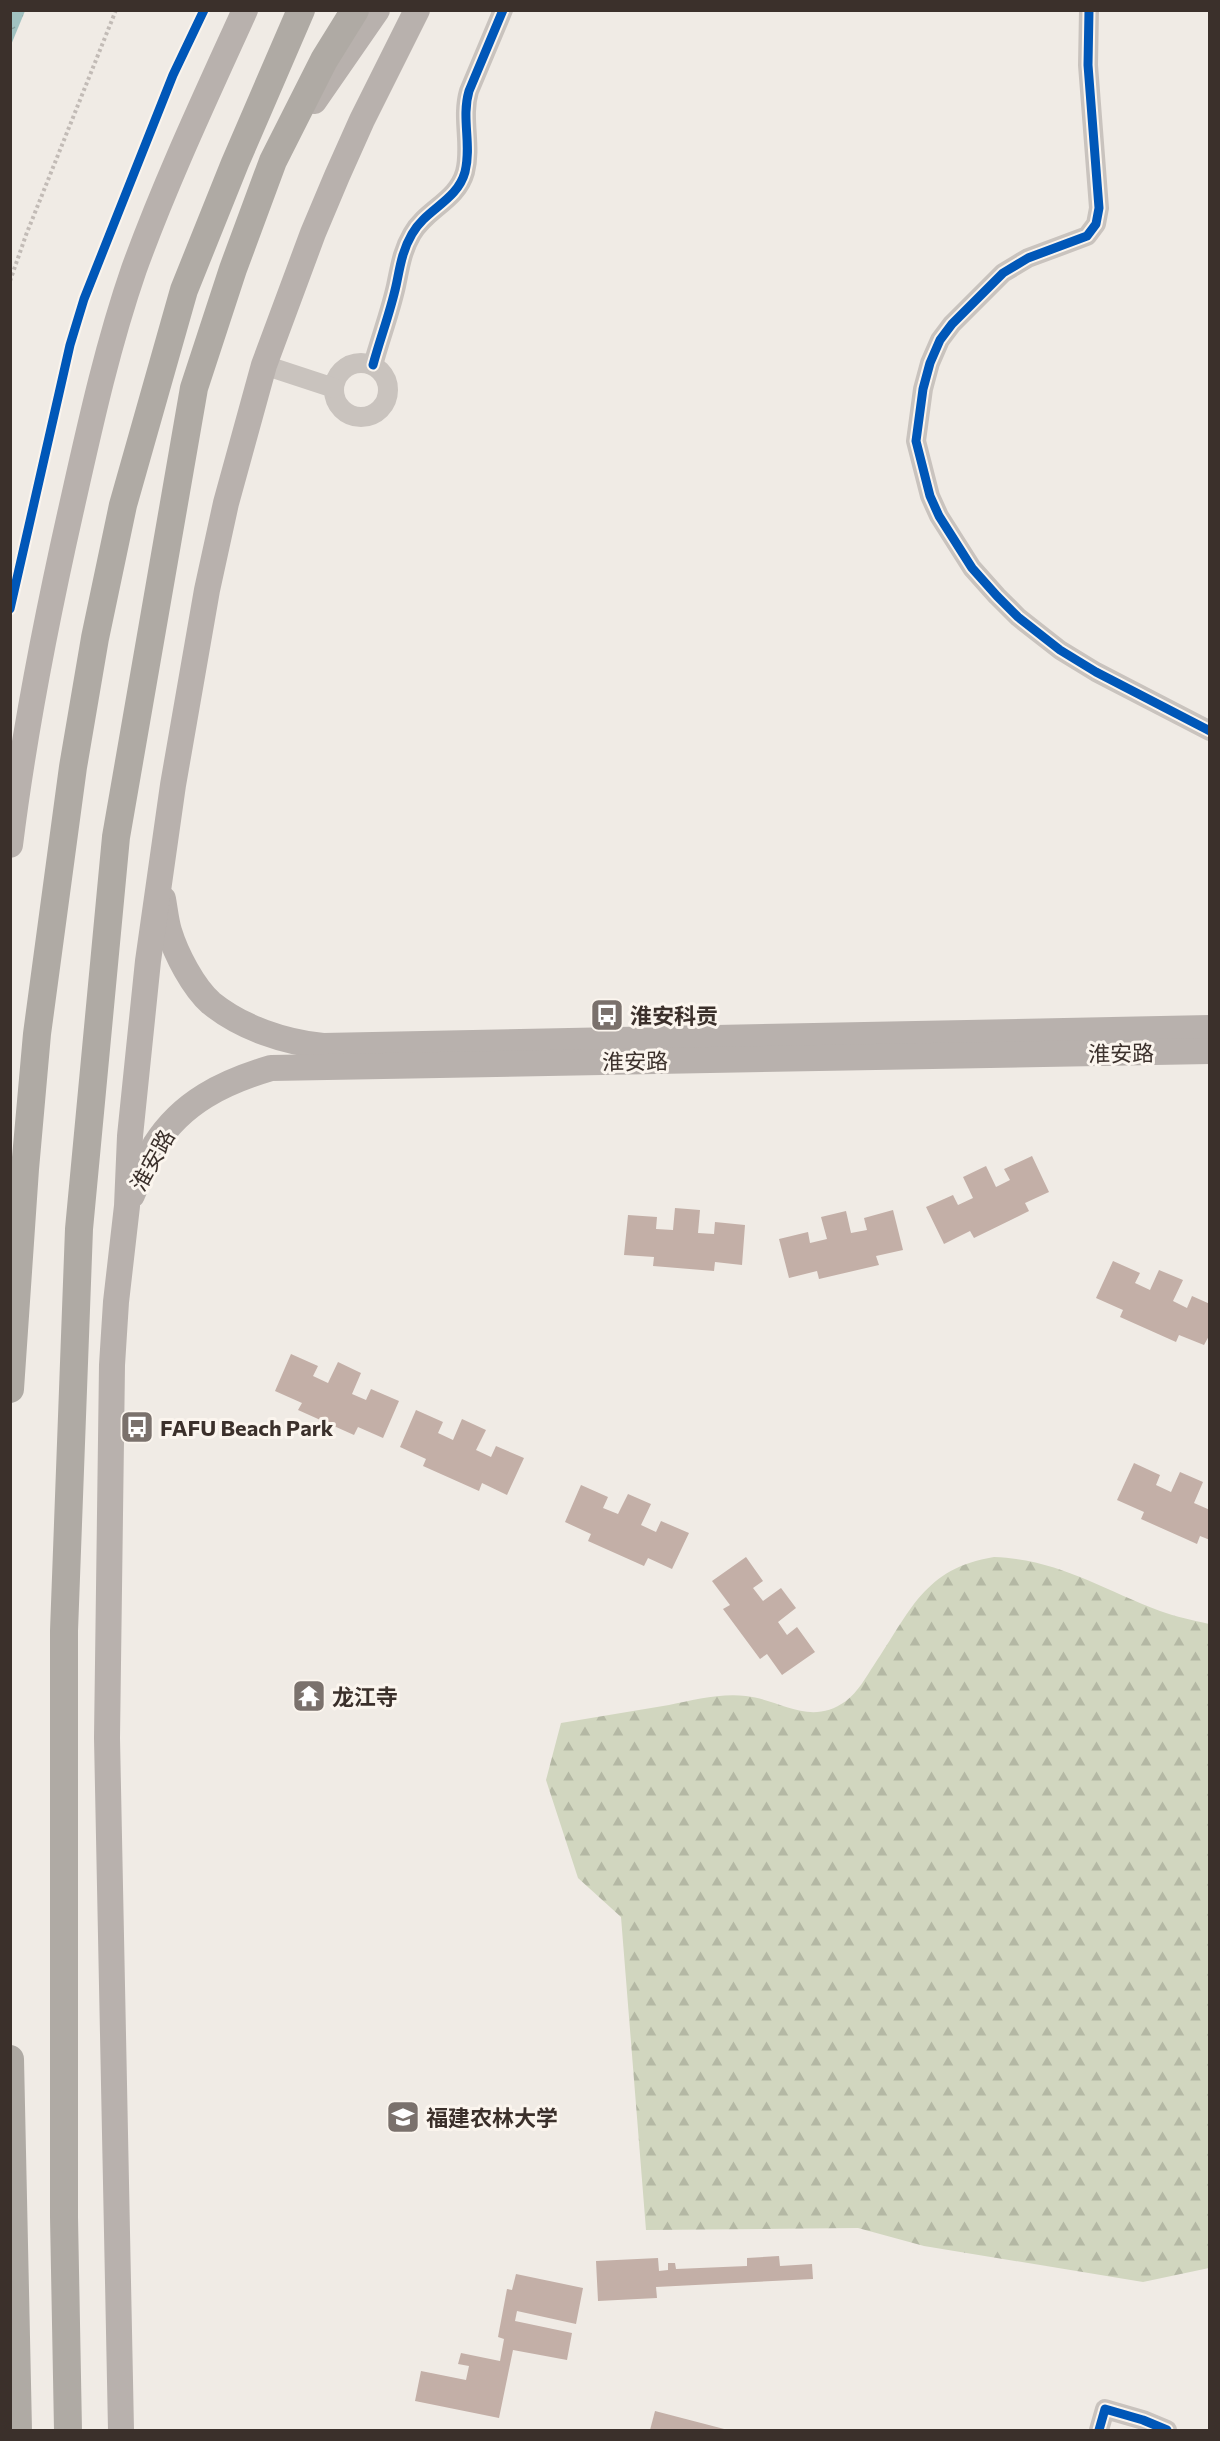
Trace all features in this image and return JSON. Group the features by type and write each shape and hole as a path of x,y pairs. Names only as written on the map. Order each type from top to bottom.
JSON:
{"highway":[{"path":"68,2430 64,2217 64,1631 80,1217 116,837 194,388 233,269 273,161 324,60 355,10"},
{"path":"10,1389 37,1034 73,767 102,605 123,505 184,290 235,163 300,12"},
{"path":"10,2059 18,2430"}],"main road":[{"path":"10,845 32,696 48,611 83,456 118,321 153,219 245,10"},
{"path":"273,161 377,10"},
{"path":"121,2430 107,1738 112,1365 116,1302 127,1206 130,1136 148,962 173,785 207,590 226,503 264,365 333,185 362,120 417,10"},
{"name":"淮安路","path":"160,879 169,931 179,956 187,972 210,1002 245,1024 298,1043 323,1046 1209,1029"},
{"name":"淮安路","path":"127,1206 154,1148 182,1112 227,1083 271,1068 1209,1051"}],"street":[{"path":"373,365 396,286 403,251 422,220 459,188 462,180 467,156 465,104 503,10"},
{"path":"1089,10 1088,65 1099,208 1096,224 1087,236 1028,258 1003,273 952,324 940,340 930,363 923,389 916,441 930,496 939,516 972,568 1018,617 1060,650 1096,672 1209,731"},
{"path":"356,363 373,365 385,377 388,393 381,408 374,414 355,416 340,406 334,388 336,379 348,366 356,363"},
{"path":"264,365 334,388"},
{"path":"1099,2430 1105,2409 1167,2430"}],"path":[{"path":"10,281 26,235 116,10"}],"green space":[{"path":"994,1557 1018,1559 1060,1570 1160,1611 1209,1624 1209,2268 1143,2282 924,2246 858,2228 646,2230 621,1917 578,1878 546,1780 561,1723 727,1695 759,1698 808,1712 820,1712 833,1708 846,1701 858,1689 921,1595 951,1571"}],"water":[{"path":"10,11 25,11 11,45"}],"building":[{"path":"1032,1156 1049,1192 1025,1203 1029,1211 974,1238 970,1231 944,1244 926,1207 953,1195 958,1205 973,1198 963,1177 986,1166 996,1187 1010,1180 1004,1169"},
{"path":"675,1208 700,1210 698,1233 714,1234 715,1222 745,1225 742,1265 715,1262 714,1271 653,1266 654,1257 624,1255 628,1215 657,1217 656,1229 673,1230"},
{"path":"893,1210 903,1250 876,1256 879,1265 819,1279 817,1271 789,1278 779,1239 808,1232 810,1243 827,1239 821,1217 846,1211 851,1233 867,1230 864,1218"},
{"path":"1113,1261 1140,1273 1135,1283 1150,1290 1159,1270 1183,1280 1173,1301 1187,1308 1192,1296 1210,1304 1210,1334 1204,1345 1179,1335 1176,1342 1120,1317 1123,1310 1096,1298"},
{"path":"291,1354 318,1366 313,1376 328,1383 338,1362 361,1373 352,1394 366,1400 371,1389 399,1401 383,1438 358,1427 354,1435 298,1410 302,1403 275,1391"},
{"path":"416,1410 443,1422 438,1433 453,1440 462,1419 486,1430 476,1450 491,1457 496,1446 524,1458 507,1495 482,1483 479,1491 423,1466 426,1459 400,1447"},
{"path":"1134,1463 1160,1475 1156,1485 1171,1492 1180,1472 1203,1482 1194,1503 1210,1510 1210,1540 1200,1536 1197,1544 1141,1519 1144,1512 1117,1500"},
{"path":"581,1485 608,1497 603,1508 618,1514 628,1494 651,1504 641,1525 656,1532 661,1521 689,1533 672,1569 648,1558 644,1566 588,1541 591,1534 565,1522"},
{"path":"746,1557 763,1581 753,1588 763,1601 781,1588 796,1608 778,1622 787,1635 797,1627 815,1652 782,1675 767,1654 760,1659 723,1609 730,1605 712,1581"},
{"path":"779,2256 780,2266 812,2264 813,2279 656,2287 657,2298 598,2301 596,2261 658,2258 659,2271 668,2270 668,2263 675,2263 676,2269 747,2266 747,2258"},
{"path":"516,2274 583,2288 576,2324 517,2311 515,2321 572,2333 567,2360 513,2350 499,2418 415,2401 421,2371 466,2380 469,2366 458,2364 461,2353 500,2361 504,2339 498,2337 507,2289 512,2290"},
{"path":"655,2411 728,2430 650,2430"}],"cycle path":[{"path":"10,609 70,345 84,299 173,75 204,10"},
{"path":"373,365 409,240 418,225 455,190 465,172 467,162 466,111 469,91 503,10"},
{"path":"1089,10 1088,65 1099,208 1096,224 1087,236 1028,258 1003,273 952,324 940,340 930,363 923,389 916,441 930,496 939,516 972,568 1018,617 1060,650 1096,672 1210,731"},
{"path":"1099,2430 1105,2409 1167,2430"}],"place":[{"name":"淮安科贡","path":"607,1015"},
{"name":"FAFU Beach Park","path":"137,1427"},
{"name":"龙江寺","path":"309,1696"},
{"name":"福建农林大学","path":"403,2117"}]}
